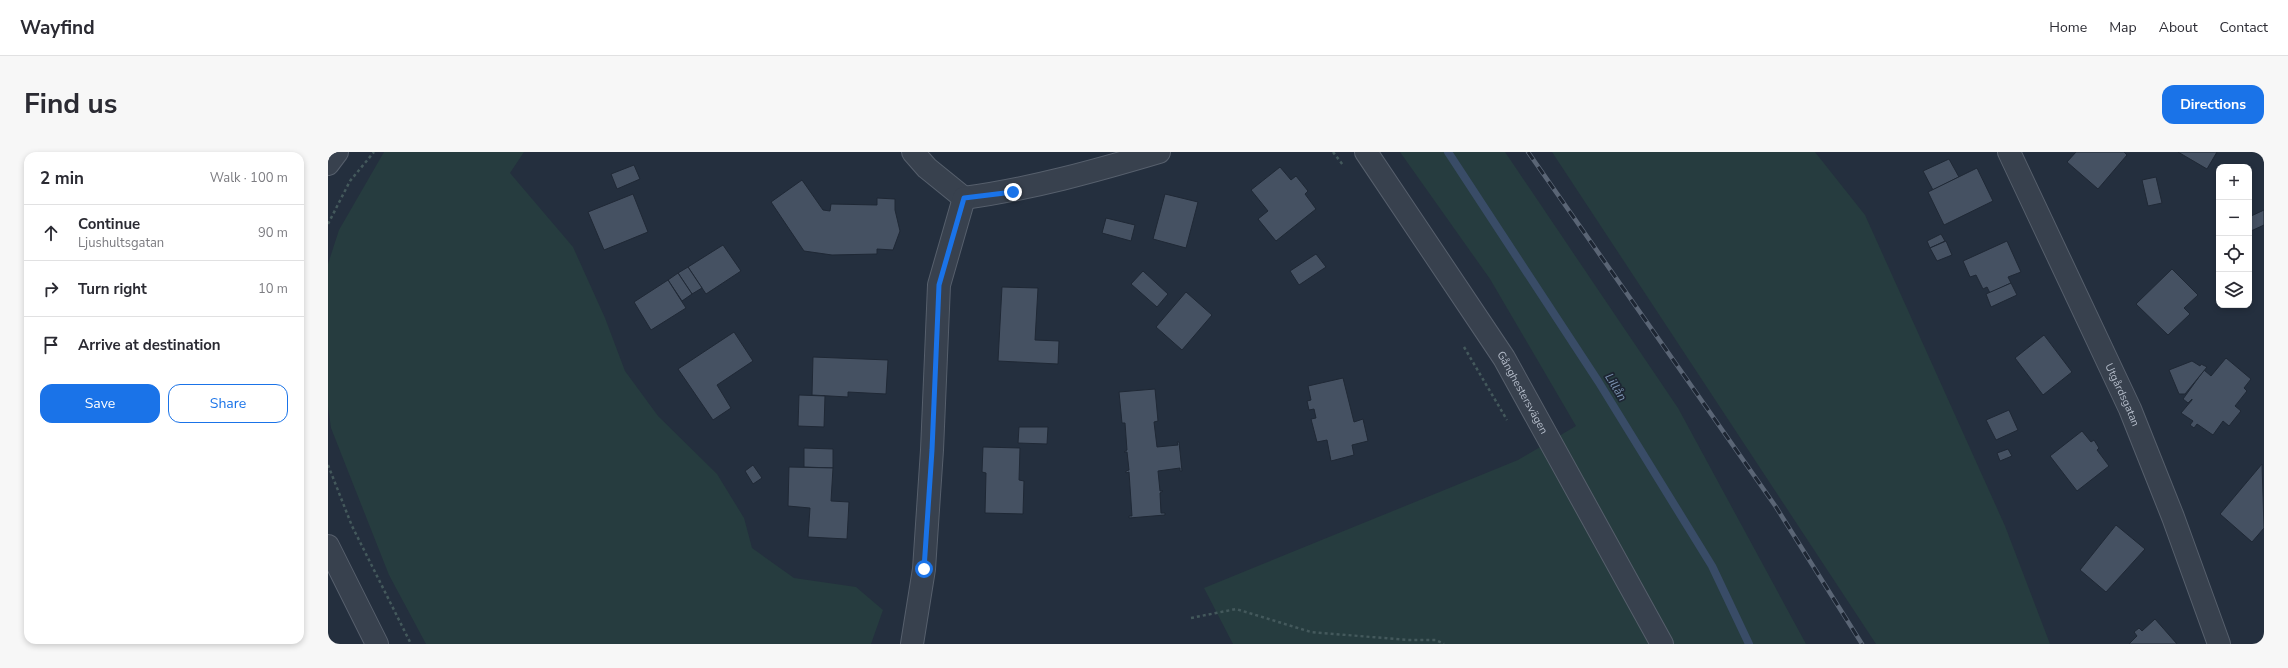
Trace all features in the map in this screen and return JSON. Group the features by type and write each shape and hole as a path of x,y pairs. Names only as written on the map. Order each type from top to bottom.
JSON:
{"street":[{"path":"328,164 338,152"},
{"path":"913,152 927,168 964,198 1013,192 1081,176 1159,152"},
{"name":"Gånghestersvägen","path":"1366,152 1504,358 1662,644"},
{"name":"Utgårdsgatan","path":"2009,152 2130,409 2173,517 2219,644"},
{"path":"912,644 925,561 932,450 939,285 964,198"},
{"path":"328,546 377,644"}],"path":[{"path":"328,224 350,182 374,152"},
{"path":"1333,152 1346,170"},
{"path":"1463,346 1511,426"},
{"path":"328,465 352,526 411,644"},
{"path":"1191,618 1236,610 1311,632 1407,640 1436,640 1444,644"}],"green space":[{"path":"384,152 524,152 510,173 573,247 605,318 625,371 658,416 717,474 744,518 752,548 794,578 856,587 883,610 871,644 426,644 389,575 331,428 328,407 328,264 339,230"},
{"path":"1400,152 1505,152 1678,408 1806,644 1233,644 1204,588 1518,460 1576,426 1490,279"},
{"path":"1552,152 1815,152 1865,215 2005,526 2050,644 1876,644"}],"building":[{"path":"2076,152 2124,152 2127,155 2098,189 2067,162"},
{"path":"2178,152 2217,152 2207,169"},
{"path":"1949,159 1959,177 1933,190 1923,171"},
{"path":"634,165 640,179 617,189 611,174"},
{"path":"1280,167 1291,180 1296,176 1308,191 1305,194 1316,209 1276,241 1258,219 1268,211 1251,190"},
{"path":"1977,168 1993,201 1944,225 1928,192"},
{"path":"2156,177 2162,203 2148,206 2142,180"},
{"path":"802,180 823,210 830,211 831,204 877,205 877,198 895,199 895,210 900,231 893,250 877,249 877,254 832,255 804,251 771,202"},
{"path":"633,194 648,232 604,250 588,212"},
{"path":"1165,194 1198,202 1186,248 1153,239"},
{"path":"2264,210 2264,225 2252,231 2252,216"},
{"path":"1106,218 1135,225 1131,241 1102,233"},
{"path":"1941,234 1945,241 1930,248 1927,241"},
{"path":"1946,241 1952,255 1937,261 1930,248"},
{"path":"2007,241 2021,272 2008,277 2011,283 1990,293 1987,287 1983,289 1976,275 1970,277 1963,261"},
{"path":"723,245 741,271 706,294 688,267"},
{"path":"1316,254 1326,267 1299,285 1290,271"},
{"path":"688,267 702,288 692,294 678,273"},
{"path":"2172,269 2198,295 2184,308 2190,314 2168,335 2136,304"},
{"path":"1143,271 1168,294 1157,307 1131,284"},
{"path":"678,273 692,294 682,301 668,280"},
{"path":"668,280 686,308 651,330 634,302"},
{"path":"2011,283 2017,295 1991,307 1986,294"},
{"path":"1002,287 1038,288 1035,340 1059,341 1058,364 998,361"},
{"path":"1186,292 1212,315 1182,350 1156,327"},
{"path":"734,332 753,361 717,385 731,408 713,420 678,369"},
{"path":"2044,335 2072,372 2043,395 2015,358"},
{"path":"813,357 888,360 886,394 848,392 848,397 812,395"},
{"path":"2226,358 2251,379 2244,388 2247,391 2235,406 2241,411 2229,426 2223,421 2213,435 2197,424 2194,428 2190,425 2193,421 2181,413 2192,399 2188,403 2183,399 2204,370 2211,376"},
{"path":"2192,361 2200,366 2201,364 2207,367 2185,394 2179,394 2169,370"},
{"path":"1343,378 1354,422 1363,419 1368,441 1352,445 1354,455 1331,461 1327,440 1317,442 1311,419 1316,418 1314,409 1309,410 1307,401 1311,400 1308,386"},
{"path":"1155,389 1158,421 1154,422 1157,447 1178,445 1177,442 1179,442 1182,471 1180,471 1180,468 1158,471 1160,491 1163,491 1160,493 1161,513 1165,513 1165,515 1129,518 1129,516 1132,516 1129,472 1126,473 1126,471 1129,470 1127,452 1124,452 1127,450 1125,423 1122,423 1119,392"},
{"path":"799,395 825,396 824,427 798,426"},
{"path":"2009,410 2018,430 1996,440 1986,420"},
{"path":"1019,427 1048,427 1047,444 1018,443"},
{"path":"2082,431 2091,442 2094,440 2099,448 2097,450 2109,466 2077,491 2050,456"},
{"path":"983,447 1020,448 1019,480 1024,481 1023,514 985,513 986,473 982,472"},
{"path":"804,448 833,449 833,468 804,467"},
{"path":"2008,449 2012,456 2000,461 1997,453"},
{"path":"2262,464 2264,528 2252,542 2220,514"},
{"path":"753,465 762,478 753,484 745,471"},
{"path":"789,467 833,468 831,501 849,502 847,539 808,537 810,508 788,506"},
{"path":"2116,525 2145,549 2106,592 2080,570"},
{"path":"2155,619 2177,644 2129,644 2137,636 2134,632 2139,628 2142,631"}],"waterway":[{"name":"Lillån","path":"1448,152 1598,381 1712,566 1749,644"}],"railway":[{"path":"1528,152 1776,507 1862,644"}],"route":[{"path":"924,569 932,450 939,285 964,198 1013,192"}]}
